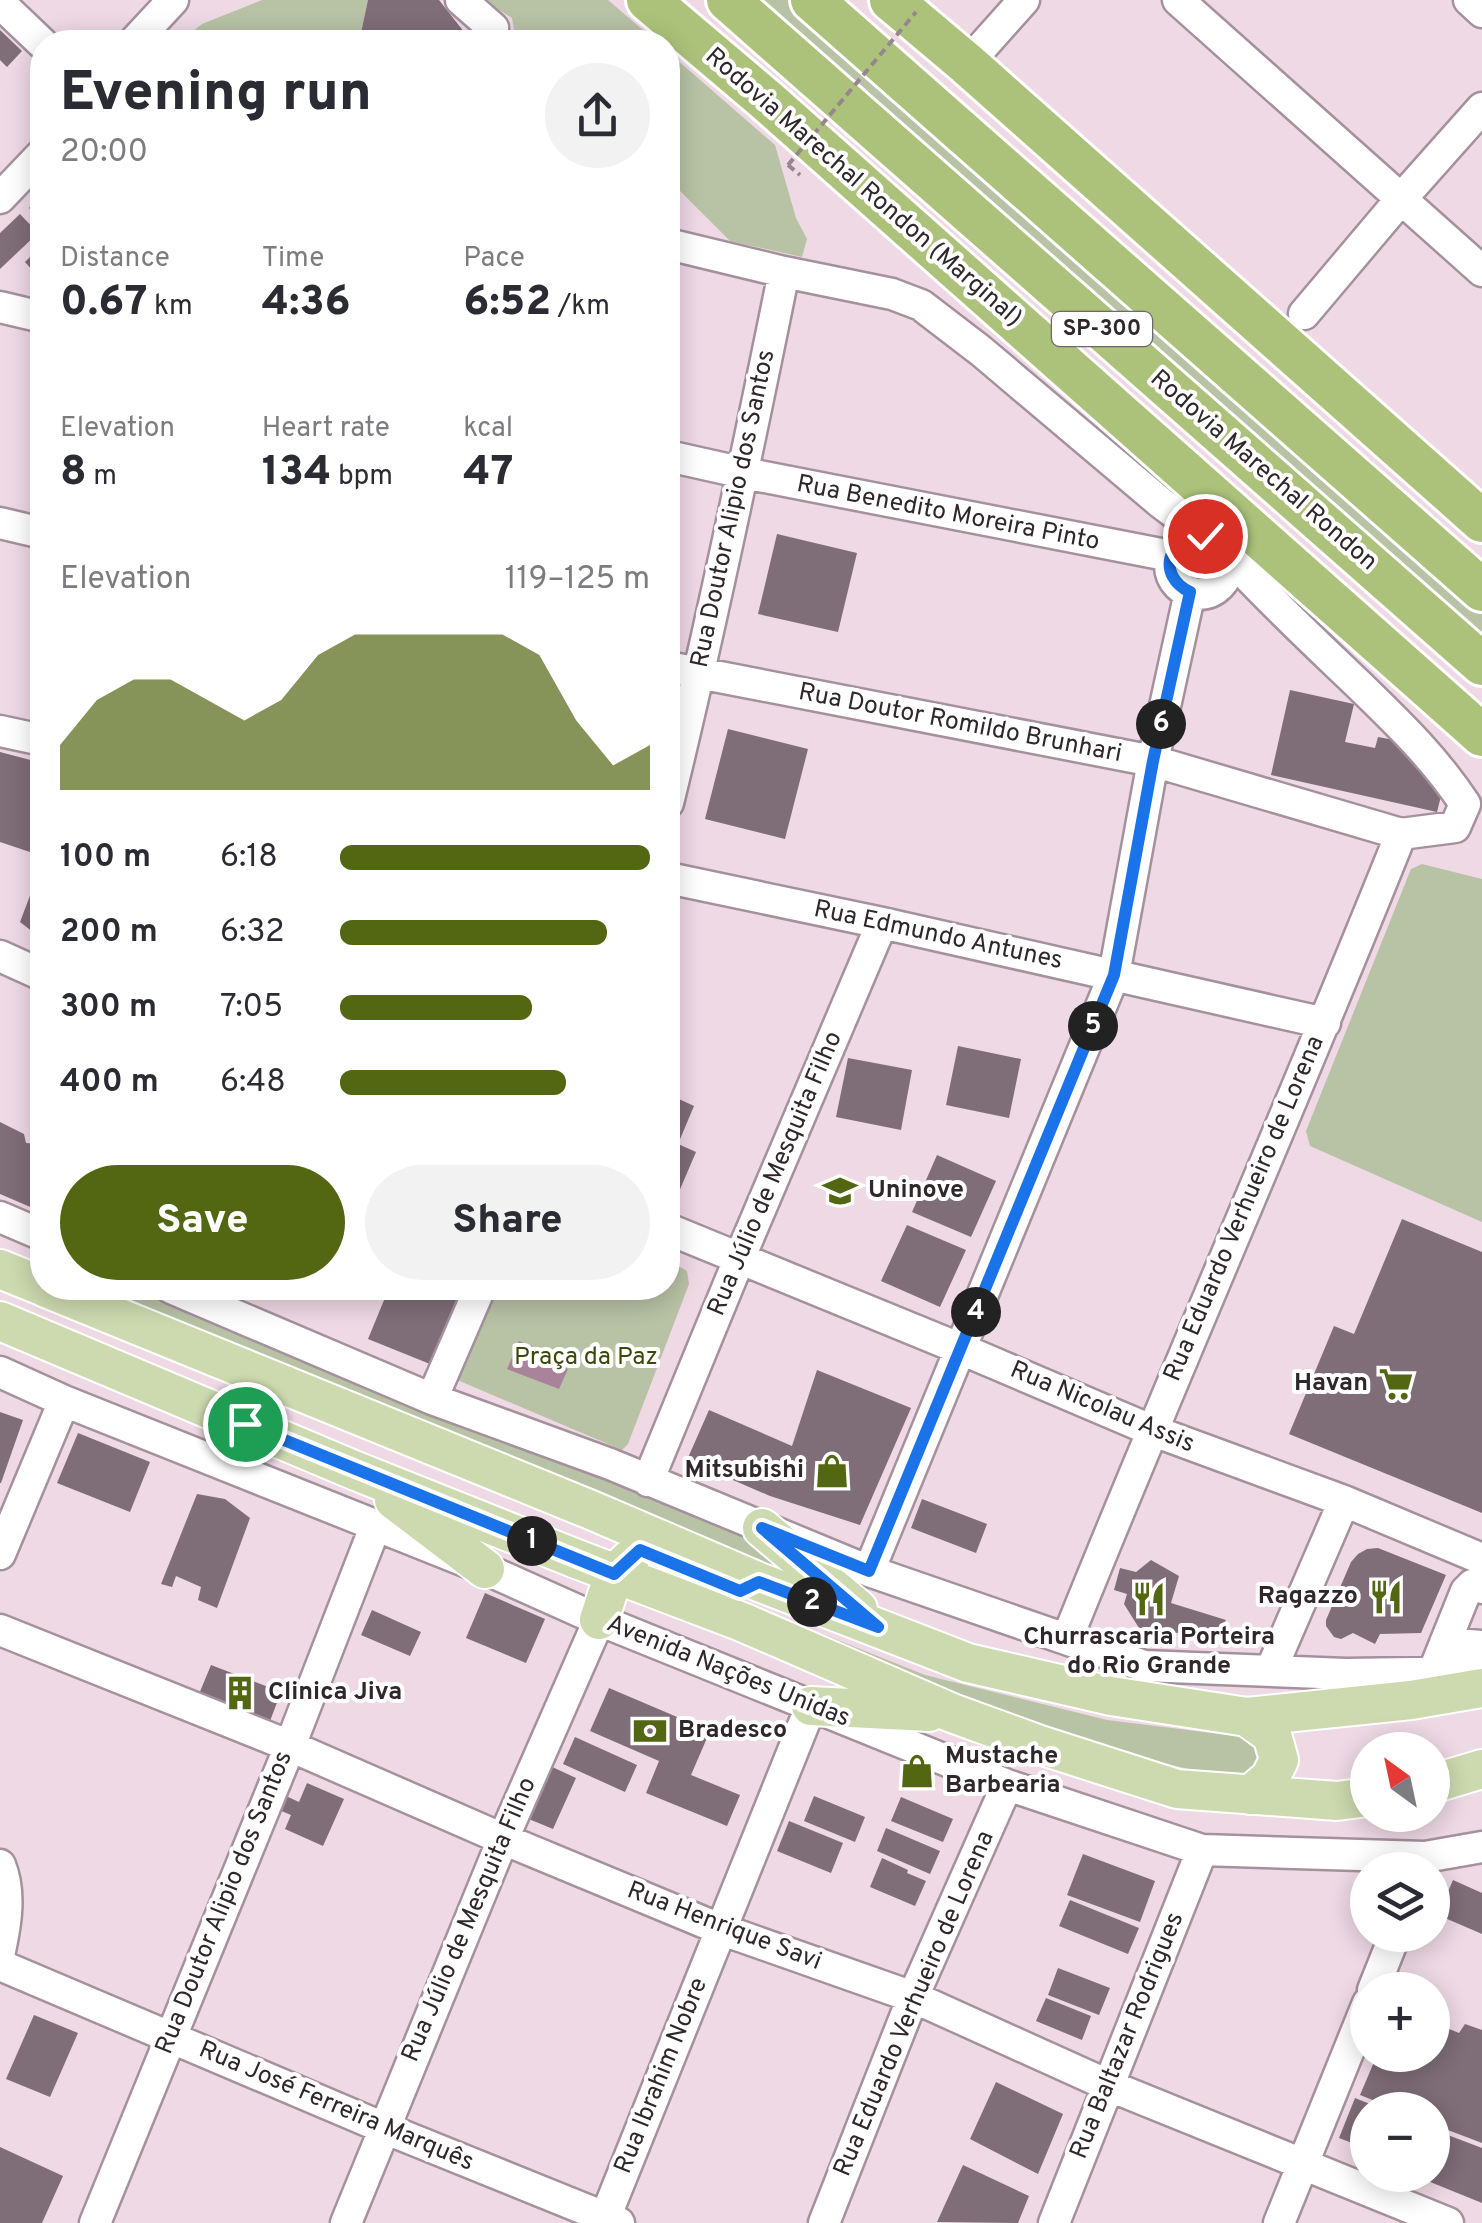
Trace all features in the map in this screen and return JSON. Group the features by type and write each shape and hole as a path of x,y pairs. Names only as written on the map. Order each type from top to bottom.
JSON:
{"highway":[{"name":"Rodovia Marechal Rondon (Marginal)","path":"648,0 1482,735"},
{"name":"Rodovia Marechal Rondon","path":"728,0 1482,664"},
{"name":"SP-300","path":"812,0 1482,590"},
{"path":"904,6 1482,521"}],"main road":[{"path":"0,1255 30,1256"},
{"path":"0,1269 30,1281"},
{"path":"76,1300 759,1582 968,1664 1111,1696 1247,1717 1411,1700 1482,1688"},
{"name":"Avenida Nações Unidas","path":"7,1327 356,1471 742,1622 952,1713 1040,1745 1177,1789 1350,1799"},
{"path":"356,1471 485,1569"},
{"path":"762,1528 878,1627"},
{"path":"599,1620 614,1574 640,1550 740,1591 759,1582"},
{"path":"812,1706 952,1713"},
{"path":"1247,1717 1272,1736 1279,1760 1270,1778 1250,1796"},
{"path":"1450,1779 1482,1769"}],"street":[{"path":"145,30 173,0"},
{"path":"461,0 487,30"},
{"path":"967,64 1024,0"},
{"path":"1178,0 1482,272"},
{"path":"1468,0 1482,12"},
{"path":"0,3 30,32"},
{"path":"1304,314 1482,108"},
{"path":"0,198 30,167"},
{"name":"Rua Doutor Romildo Brunhari","path":"680,247 892,294 921,305 981,351 1256,586 1418,742 1465,804 1456,827 1401,834 1153,761 680,670"},
{"name":"Rua Doutor Alipio dos Santos","path":"680,753 744,474 784,272"},
{"path":"0,307 30,314"},
{"name":"Rua Benedito Moreira Pinto","path":"680,459 744,474 1174,552"},
{"path":"1162,503 1174,552 1170,570 1173,579 1190,592 1207,593 1218,557 1186,538 1174,552"},
{"path":"0,523 30,529"},
{"path":"869,1571 1114,975 1153,761 1190,592"},
{"path":"0,730 30,737"},
{"name":"Rua Eduardo Verhueiro de Lorena","path":"1067,1640 1150,1430 1325,1023 1401,834"},
{"name":"Rua Edmundo Antunes","path":"680,881 1325,1023"},
{"name":"Rua Júlio de Mesquita Filho","path":"648,1482 882,923"},
{"path":"0,956 30,970"},
{"path":"0,1217 30,1230"},
{"name":"Rua Nicolau Assis","path":"680,1234 1150,1430 1344,1502 1482,1559"},
{"path":"199,1300 432,1399 610,1464 869,1571 1144,1666 1346,1674 1482,1672"},
{"path":"432,1399 475,1300"},
{"name":"Avenida Nações Unidas","path":"0,1372 1007,1786 1202,1850 1350,1859"},
{"path":"0,1554 64,1401"},
{"path":"1271,1670 1344,1502"},
{"name":"Rua Doutor Alipio dos Santos","path":"95,2223 375,1527"},
{"path":"1434,1673 1466,1591 1472,1585 1482,1588"},
{"name":"Rua Júlio de Mesquita Filho","path":"346,2223 503,1838 599,1620"},
{"name":"Rua Henrique Savi","path":"0,1630 290,1746 720,1929 913,1997 1110,2086 1448,2223"},
{"path":"1445,1644 1482,1646"},
{"name":"Rua Ibrahim Nobre","path":"609,2221 720,1929 812,1706"},
{"name":"Rua Eduardo Verhueiro de Lorena","path":"824,2223 913,1997 1007,1786"},
{"name":"Avenida Nações Unidas","path":"1450,1856 1482,1847"},
{"name":"Rua Baltazar Rodrigues","path":"1054,2223 1202,1850"},
{"path":"0,1865 7,1918 0,1950"},
{"name":"Rua José Ferreira Marquês","path":"0,1964 609,2221"},
{"path":"1278,2223 1350,2049"}],"path":[{"path":"788,165 904,6"}],"green space":[{"path":"262,0 368,0 362,30 194,30"},
{"path":"483,0 608,0 643,30 514,30 512,18"},
{"path":"748,0 791,0 1482,610 1482,647"},
{"path":"680,62 775,145 796,218 807,239 802,257 730,241 680,191"},
{"path":"1422,864 1482,879 1482,1222 1310,1146 1306,1131 1411,869"},
{"name":"Praça da Paz","path":"680,1267 687,1271 689,1284 628,1444 622,1450 455,1379 490,1300 680,1300"},
{"path":"111,1300 166,1300 745,1534 799,1581"},
{"path":"648,1564 925,1675 1107,1720 1237,1736 1253,1743 1258,1763 1247,1774 1237,1776 1196,1771 1021,1722 643,1569"}],"shaded area":[{"path":"519,1341 550,1354 548,1361 568,1369 559,1389 507,1369"}],"building":[{"path":"368,0 439,0 463,30 362,30"},
{"path":"0,30 22,51 7,67 0,60"},
{"path":"20,214 30,225 30,241 0,269 0,233"},
{"path":"777,534 857,553 838,632 758,614"},
{"path":"1290,690 1354,704 1345,742 1375,748 1378,737 1399,741 1443,788 1437,812 1271,775"},
{"path":"728,729 808,749 785,839 705,819"},
{"path":"0,752 30,760 30,852 0,842"},
{"path":"30,896 30,930 20,922"},
{"path":"958,1046 1021,1059 1009,1118 946,1105"},
{"path":"848,1058 912,1070 901,1130 836,1117"},
{"path":"680,1100 694,1106 680,1139"},
{"path":"0,1122 24,1134 26,1143 30,1143 30,1207 0,1194"},
{"path":"680,1145 696,1152 680,1189"},
{"path":"937,1155 996,1181 971,1237 912,1212"},
{"name":"Havan","path":"1402,1219 1482,1252 1482,1513 1289,1434 1334,1326 1354,1334"},
{"path":"907,1225 966,1250 940,1307 881,1281"},
{"path":"384,1300 456,1300 430,1364 368,1339"},
{"name":"Mitsubishi","path":"817,1370 911,1408 860,1525 770,1496 687,1460 709,1410 792,1446"},
{"path":"0,1412 23,1420 1,1483 0,1483"},
{"path":"78,1433 150,1462 130,1512 57,1483"},
{"path":"197,1494 225,1499 250,1518 217,1608 198,1600 201,1587 176,1576 172,1587 161,1584"},
{"path":"922,1499 987,1524 976,1553 911,1528"},
{"name":"Ragazzo","path":"1378,1548 1446,1575 1421,1633 1380,1634 1375,1644 1353,1633 1341,1639 1334,1637 1326,1620 1351,1562 1367,1549"},
{"name":"Churrascaria Porteira do Rio Grande","path":"1151,1560 1179,1576 1171,1603 1226,1620 1217,1638 1139,1628 1124,1604 1127,1594 1114,1590 1120,1568 1136,1572"},
{"path":"485,1593 545,1619 526,1663 466,1638"},
{"path":"372,1610 421,1632 410,1656 361,1635"},
{"name":"Clinica Jiva","path":"211,1665 281,1692 270,1721 199,1694"},
{"name":"Bradesco","path":"609,1688 710,1731 691,1775 740,1795 727,1826 646,1793 659,1761 590,1731"},
{"path":"575,1737 637,1765 625,1792 563,1764"},
{"path":"548,1765 576,1778 553,1829 524,1817"},
{"path":"307,1783 344,1799 323,1846 285,1829 291,1815 279,1810 286,1796 299,1802"},
{"path":"814,1796 865,1817 855,1842 804,1821"},
{"path":"901,1797 953,1819 943,1842 891,1821"},
{"path":"789,1821 843,1843 831,1873 777,1851"},
{"path":"886,1828 940,1851 930,1874 877,1851"},
{"path":"1083,1854 1155,1881 1140,1922 1067,1895"},
{"path":"882,1858 926,1881 915,1906 870,1887"},
{"path":"1453,1880 1482,1893 1482,1934 1450,1920"},
{"path":"1070,1900 1139,1928 1128,1954 1059,1926"},
{"path":"1058,1968 1110,1988 1099,2015 1048,1995"},
{"path":"1046,1998 1091,2016 1082,2040 1036,2021"},
{"path":"34,2015 78,2033 50,2097 6,2079"},
{"path":"1465,2024 1482,2030 1482,2143 1450,2131 1450,2092 1361,2092 1370,2072 1450,2072 1450,2029 1459,2033"},
{"path":"996,2082 1063,2114 1038,2174 970,2139"},
{"path":"1350,2110 1350,2142 1339,2138"},
{"path":"1450,2136 1482,2148 1482,2203 1450,2190"},
{"path":"0,2147 63,2176 42,2223 0,2223"},
{"path":"963,2165 1029,2196 1018,2223 937,2222"}],"place":[{"name":"Uninove","path":"840,1191"},
{"name":"Havan","path":"1396,1384"},
{"name":"Mitsubishi","path":"832,1471"},
{"name":"Ragazzo","path":"1386,1597"},
{"name":"Churrascaria Porteira do Rio Grande","path":"1149,1599"},
{"name":"Clinica Jiva","path":"240,1693"},
{"name":"Bradesco","path":"650,1731"},
{"name":"Mustache Barbearia","path":"917,1771"}],"route":[{"path":"245,1424 614,1574 640,1550 740,1591 759,1582 878,1627 762,1528 869,1571 1114,975 1153,761 1190,592 1173,579 1170,560 1186,538 1205,536"}]}
